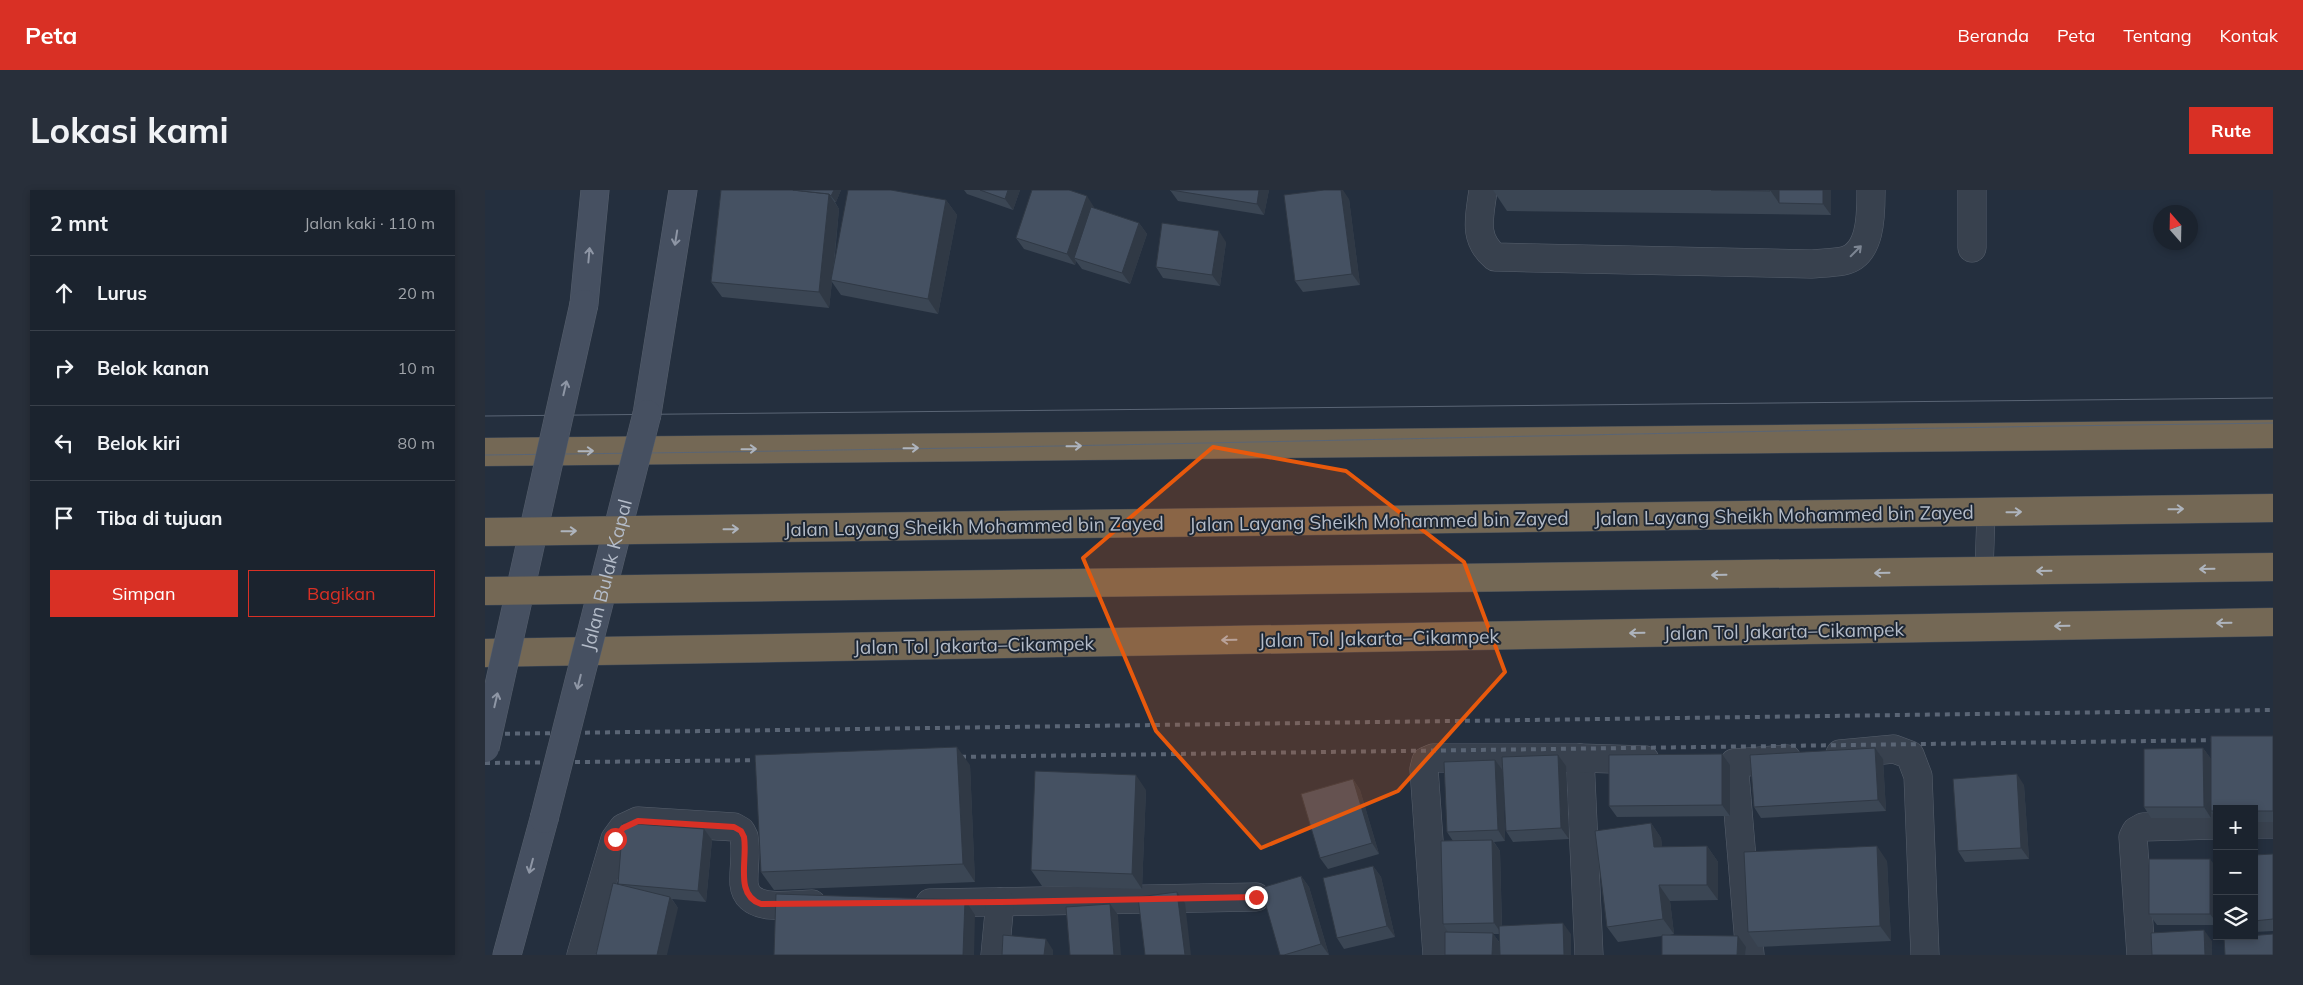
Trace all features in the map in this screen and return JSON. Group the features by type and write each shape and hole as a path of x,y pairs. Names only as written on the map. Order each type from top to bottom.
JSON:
{"highway":[{"path":"485,452 2273,434"},
{"name":"Jalan Layang Sheikh Mohammed bin Zayed","path":"485,532 2273,508"},
{"path":"485,592 2273,568"},
{"name":"Jalan Tol Jakarta–Cikampek","path":"485,653 2273,622"}],"main road":[{"path":"485,748 584,304 595,190"},
{"name":"Jalan Bulak Kapal","path":"507,955 544,819 647,414 683,190"}],"street":[{"path":"1483,190 1479,233 1482,243 1495,257 1811,264 1845,261 1856,253 1865,242 1871,222 1871,190"},
{"path":"1972,190 1972,248"},
{"path":"1705,762 1733,764 1894,749 1910,755 1918,776 1925,955"},
{"path":"1437,955 1424,769 1426,762 1433,758 1580,758 1666,761"},
{"path":"1580,758 1589,955"},
{"path":"1733,764 1750,955"},
{"path":"581,955 615,839 623,828 638,821 734,827 741,831 745,844 744,885 747,895 754,902 771,904 841,904"},
{"path":"2258,824 2273,824"},
{"path":"2141,955 2133,837 2136,830 2143,827 2213,825"},
{"path":"901,903 1256,897"},
{"path":"995,955 1000,902"}],"lane":[{"path":"1984,572 1986,513"}],"highlighted area":[{"path":"1213,447 1346,471 1464,562 1505,672 1398,791 1261,848 1156,731 1083,558"}],"building":[{"path":"721,190 792,190 829,194 819,292 711,282"},
{"path":"793,190 834,190 831,196 829,194"},
{"path":"848,190 891,190 946,200 928,299 831,280"},
{"path":"980,190 1008,190 1005,199"},
{"path":"1032,190 1069,190 1087,196 1067,254 1016,238"},
{"path":"1171,190 1259,190 1257,204"},
{"path":"1341,190 1352,274 1295,281 1284,195"},
{"path":"1711,190 1770,190 1770,191"},
{"path":"1779,190 1823,190 1823,204 1779,203"},
{"path":"1091,207 1139,223 1122,273 1074,258"},
{"path":"1162,223 1219,231 1212,275 1156,267"},
{"path":"2211,736 2273,736 2273,811 2258,811 2258,805 2213,805 2213,811 2211,811"},
{"path":"957,747 963,864 761,872 755,755"},
{"path":"1875,748 1878,800 1754,807 1750,755"},
{"path":"2203,748 2204,807 2144,807 2144,749"},
{"path":"1722,754 1722,805 1609,806 1609,755"},
{"path":"1558,755 1561,828 1506,831 1502,757"},
{"path":"1495,760 1498,830 1447,832 1444,762"},
{"path":"1035,771 1136,775 1132,874 1031,870"},
{"path":"2017,774 2021,848 1958,851 1953,779"},
{"path":"1353,779 1372,843 1320,858 1301,794"},
{"path":"623,823 704,829 698,891 618,884"},
{"path":"1651,823 1654,847 1707,846 1707,885 1659,885 1663,919 1607,927 1595,831"},
{"path":"1492,840 1494,923 1443,924 1441,841"},
{"path":"1877,846 1880,926 1748,932 1744,852"},
{"path":"2273,854 2273,919 2258,921 2258,855"},
{"path":"2149,859 2210,859 2210,914 2149,914"},
{"path":"1373,866 1387,926 1337,938 1323,878"},
{"path":"1301,876 1321,944 1280,955 1261,888"},
{"path":"613,883 670,897 657,955 596,955"},
{"path":"1177,892 1185,955 1145,955 1138,897"},
{"path":"776,894 965,900 963,955 774,955"},
{"path":"1110,904 1114,955 1070,955 1066,907"},
{"path":"1563,923 1564,955 1500,955 1499,926"},
{"path":"2204,930 2205,955 2152,955 2151,933"},
{"path":"1445,932 1493,933 1492,955 1445,955"},
{"path":"2273,934 2273,955 2225,955 2224,940 2258,940 2258,935"},
{"path":"1003,935 1046,939 1044,955 1002,955"},
{"path":"1662,935 1738,936 1737,955 1662,955"}],"tram line":[{"path":"485,416 2273,398"},
{"path":"485,455 2273,423"}],"railway":[{"path":"485,734 2273,710"},
{"path":"951,757 2226,740"},
{"path":"485,763 771,760"}],"route":[{"path":"615,839 623,828 638,821 734,827 741,831 744,837 744,885 747,895 754,902 761,904 1256,897"}]}
